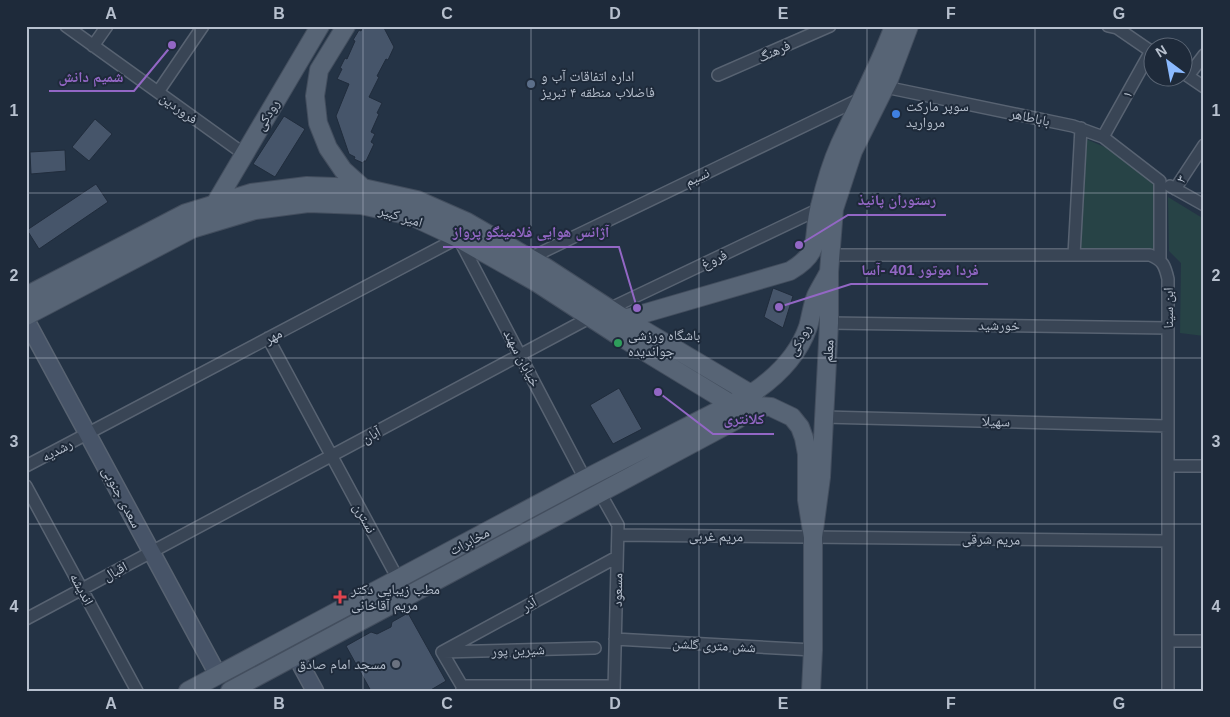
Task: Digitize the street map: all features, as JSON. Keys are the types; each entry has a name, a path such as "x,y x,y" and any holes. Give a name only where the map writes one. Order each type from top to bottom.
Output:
{"main road":[{"path":"346,26 319,70 315,96 318,123 328,148 343,170 363,188"},
{"path":"620,326 790,271 803,263 815,246 819,209 839,146 876,73 894,26"},
{"name":"معلم","path":"811,691 814,537 821,477 829,323 829,263 834,209 852,151 885,87 909,26"},
{"name":"رودکى","path":"215,204 315,28"},
{"name":"امیر کبیر","path":"26,296 186,213 251,193 307,186 363,188 417,200 467,222 530,258 609,309 620,326"},
{"name":"امیر کبیر","path":"26,318 192,230 255,210 308,203 361,205 411,216 458,238 536,282 591,318 620,326 731,404"},
{"name":"رودکی","path":"751,401 780,371 797,349 807,328 829,263"},
{"name":"سعدى جنوبی","path":"26,318 218,675"},
{"path":"620,326 751,401 771,407 792,417 800,428 807,454 807,500 814,537"},
{"name":"مخابرات","path":"188,691 585,479 731,404 751,401"},
{"name":"مخابرات","path":"230,691 738,419 751,401"},
{"path":"447,553 457,570"},
{"path":"296,656 315,691"}],"street":[{"name":"فروردین","path":"66,26 244,154"},
{"path":"94,46 107,26"},
{"path":"158,92 202,26"},
{"name":"فرهنگ","path":"718,75 830,26"},
{"path":"1108,26 1126,30 1142,44"},
{"path":"1192,67 1204,55"},
{"name":"۱","path":"1103,137 1142,69"},
{"path":"1192,79 1204,87"},
{"name":"باباطاهر","path":"885,87 1082,128 1103,137 1160,181 1204,205"},
{"name":"نسیم","path":"530,258 864,97"},
{"path":"1074,255 1082,128"},
{"name":"۳","path":"1175,189 1204,145"},
{"path":"829,263 1074,255 1150,255 1160,259 1160,181"},
{"name":"فروغ","path":"609,309 819,209"},
{"path":"458,238 467,222"},
{"name":"مهر","path":"88,434 458,238"},
{"name":"خیابان سهند","path":"458,238 585,479"},
{"name":"ابن سینا","path":"1160,259 1165,266 1168,279 1168,691"},
{"name":"آبان","path":"152,552 591,318"},
{"name":"خورشید","path":"829,323 1168,328"},
{"name":"نسترن","path":"268,338 398,579"},
{"name":"سهیلا","path":"824,417 1168,426"},
{"name":"رشدیه","path":"26,466 88,434"},
{"path":"1168,466 1204,466"},
{"name":"اندیشه","path":"26,486 137,691"},
{"name":"مسعود","path":"600,493 618,526 614,688"},
{"name":"مریم غربی","path":"618,535 814,537"},
{"name":"مریم شرقی","path":"814,537 1168,541"},
{"name":"اقبال","path":"26,619 152,552"},
{"name":"آذر","path":"442,652 617,557"},
{"name":"شش متری گلشن","path":"615,639 813,650"},
{"path":"1168,641 1204,641"},
{"name":"شیرین پور","path":"442,652 595,648"},
{"path":"442,652 462,688 614,688"}],"green space":[{"path":"1086,139 1107,148 1156,185 1155,248 1151,251 1078,251"},
{"path":"1168,197 1204,219 1204,336 1180,333 1181,263 1169,251"}],"building":[{"path":"363,26 383,26 394,47 377,76 379,77 369,97 382,103 371,132 375,134 371,142 374,144 366,161 363,163 354,159 355,157 349,154 336,116 349,84 337,79 342,69 340,68 345,58 347,59 355,41 353,40"},
{"path":"284,116 305,129 275,177 253,164"},
{"path":"95,119 112,134 89,161 72,147"},
{"path":"65,150 66,171 31,174 30,152"},
{"path":"96,184 108,202 39,249 27,230"},
{"path":"773,288 793,296 783,328 764,317"},
{"path":"619,388 642,429 613,444 590,405"},
{"name":"مسجد امام صادق","path":"408,613 446,681 429,691 371,691 346,646 371,632 377,634 391,627 392,622"}],"place":[{"name":"شمیم دانش","path":"172,45"},
{"name":"اداره اتفاقات آب و فاضلاب منطقه ۴ تبریز","path":"531,84"},
{"name":"سوپر مارکت مروارید","path":"896,114"},
{"name":"رستوران پانیذ","path":"799,245"},
{"name":"فردا موتور 401 -آسا","path":"779,307"},
{"name":"آژانس هوایی فلامینگو پرواز","path":"637,308"},
{"name":"باشگاه ورزشی جواندیده","path":"618,343"},
{"name":"کلانتری","path":"658,392"},
{"name":"مطب زیبایی دکتر مریم آقاخانی","path":"340,597"},
{"name":"مسجد امام صادق","path":"396,664"}]}
